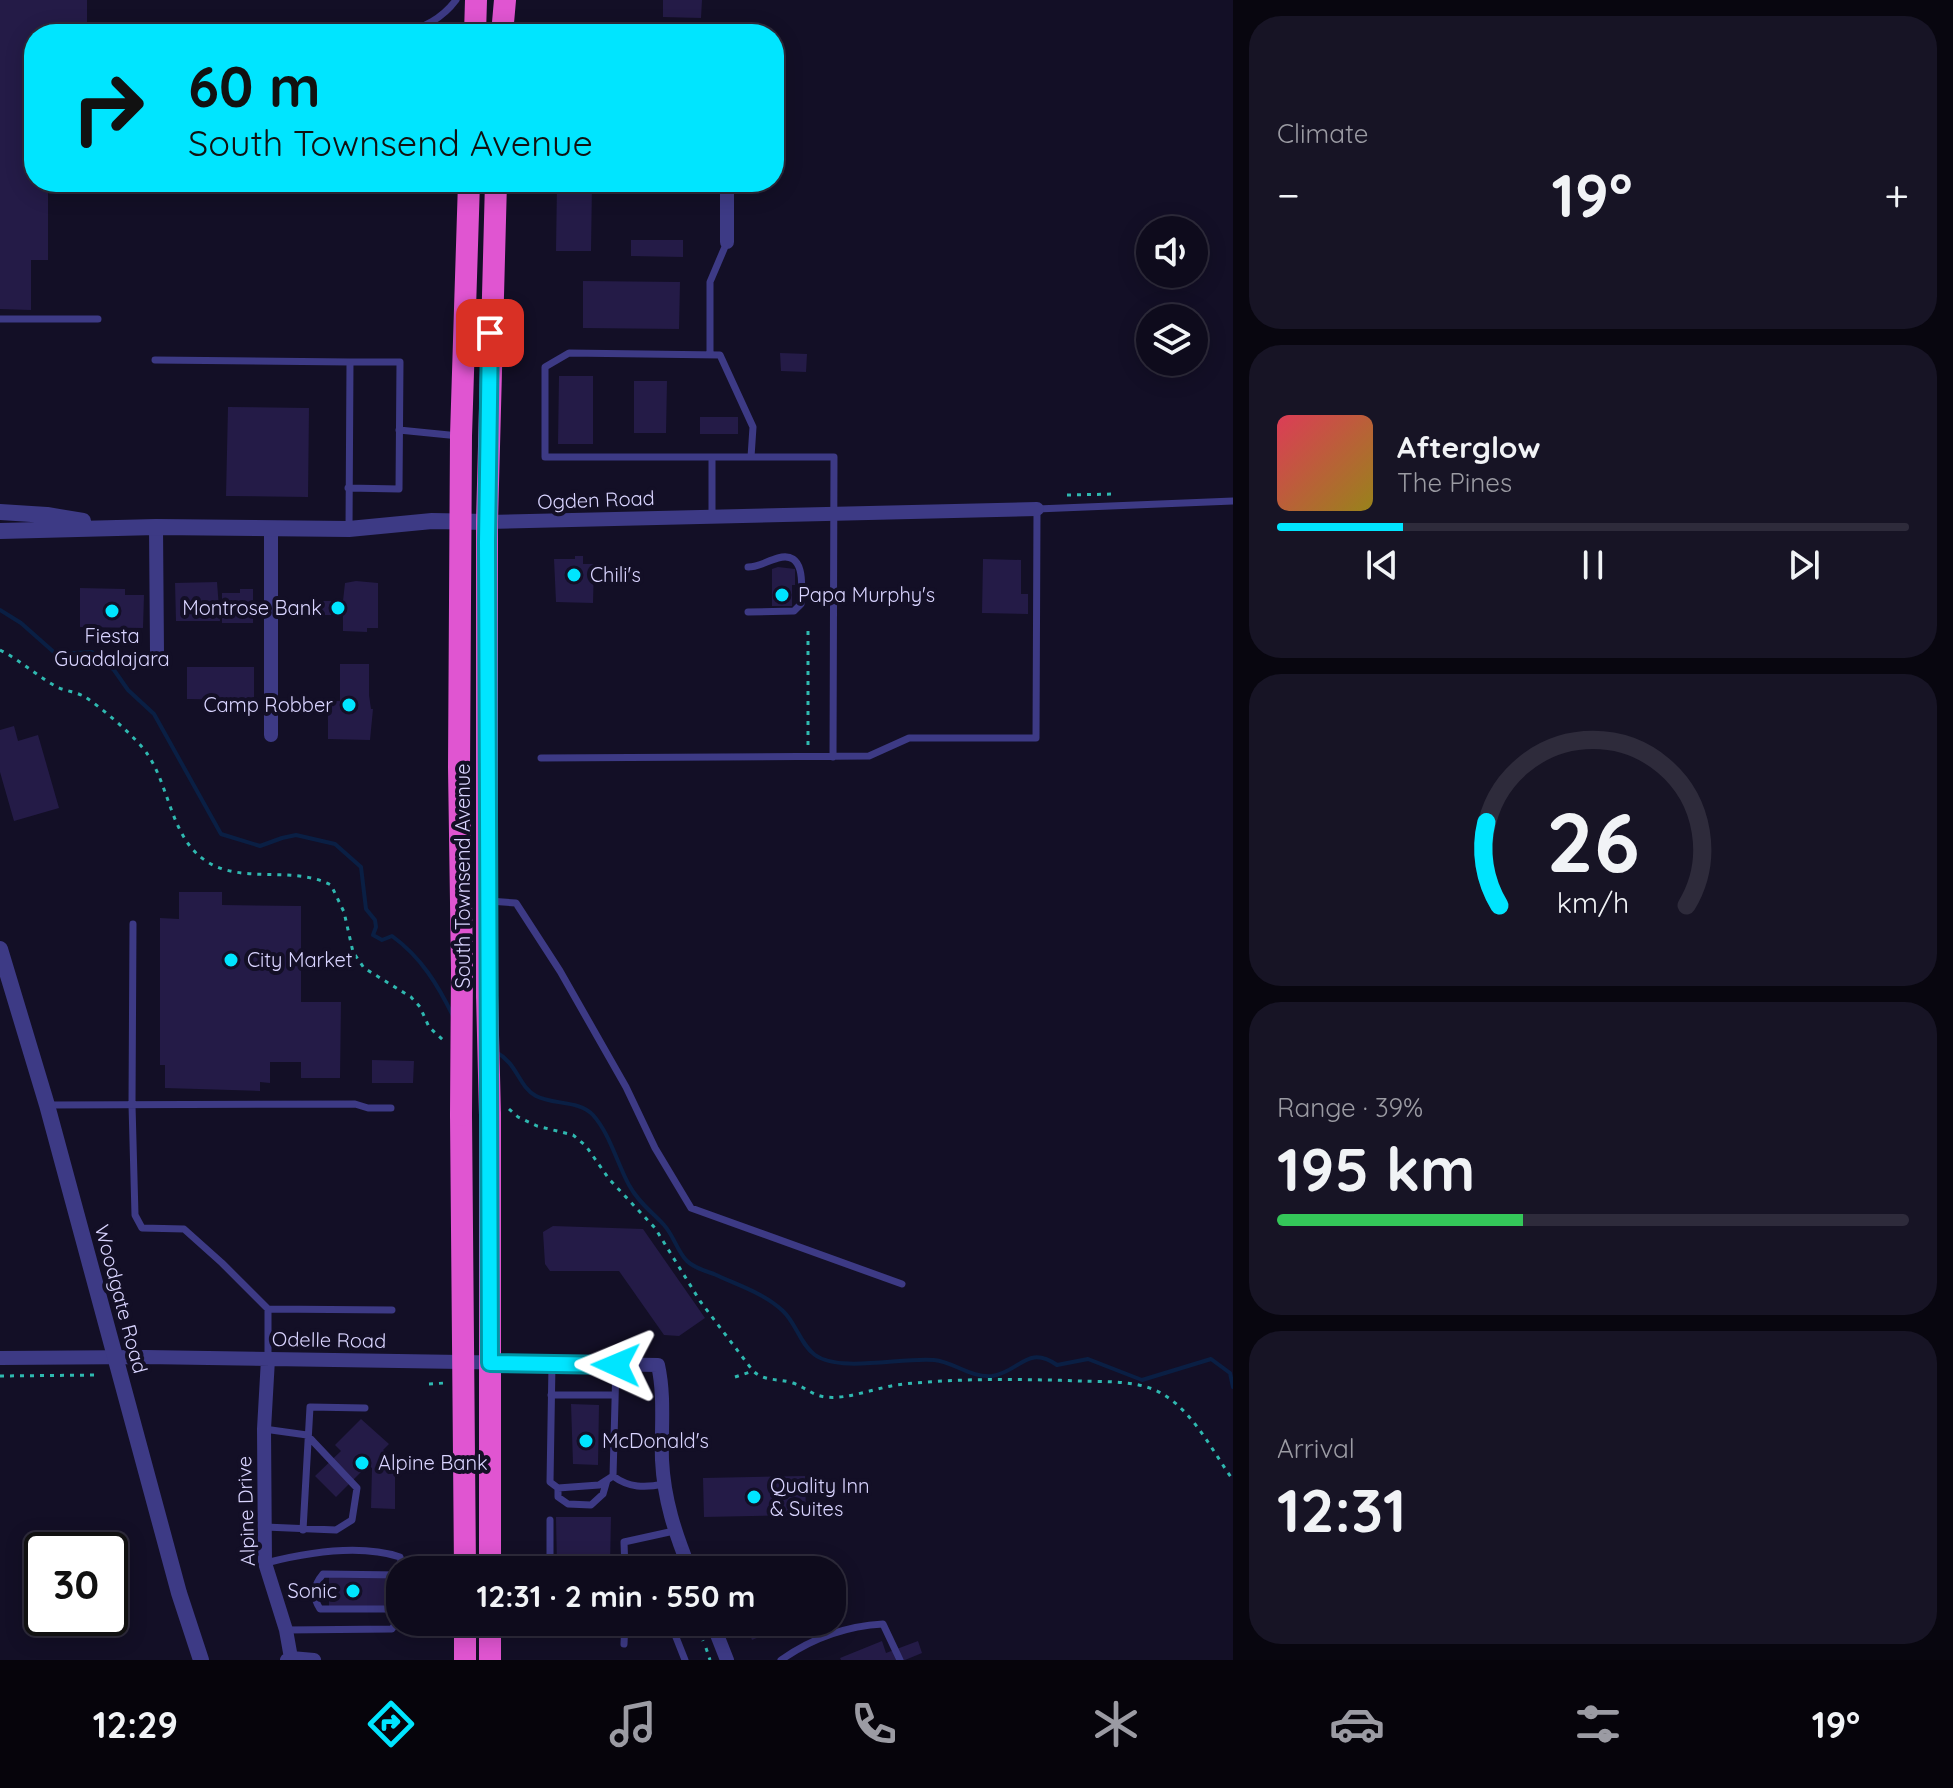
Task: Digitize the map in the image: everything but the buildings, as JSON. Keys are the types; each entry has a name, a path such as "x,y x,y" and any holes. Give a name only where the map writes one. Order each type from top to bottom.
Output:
{"highway":[{"path":"468,24 476,0"},
{"path":"503,24 505,0"},
{"name":"South Townsend Avenue","path":"465,1556 459,767 461,436 469,192"},
{"name":"South Townsend Avenue","path":"490,1556 495,1108 487,995 487,522 496,192"},
{"path":"465,1636 465,1660"},
{"path":"490,1636 490,1660"}],"street":[{"path":"727,192 727,242"},
{"name":"Ogden Road","path":"0,531 156,527 349,529 432,521 1037,509"},
{"name":"Ogden Road","path":"0,512 156,527"},
{"path":"156,527 157,653"},
{"path":"271,528 271,735"},
{"name":"Woodgate Road","path":"0,949 47,1105 179,1593 201,1660"},
{"name":"Odelle Road","path":"0,1358 658,1365 663,1387 664,1484"},
{"name":"Alpine Drive","path":"268,1359 264,1429 265,1563 286,1630 290,1659"},
{"path":"664,1484 668,1513 684,1556"},
{"path":"718,1636 727,1660"},
{"path":"290,1659 314,1660"}],"lane":[{"path":"426,24 440,18 456,0"},
{"path":"710,354 710,282 727,242"},
{"path":"0,319 98,319"},
{"path":"751,457 753,427 720,355 569,353 545,367 545,457 712,457 751,457 834,457 833,757"},
{"path":"155,360 400,362 399,489 348,488"},
{"path":"349,529 350,362"},
{"path":"399,430 461,436"},
{"path":"712,457 712,517"},
{"path":"541,758 869,756 909,738 1036,738 1037,509 1233,501"},
{"path":"748,567 789,557 797,561 801,570 802,591 801,604 794,611 748,612"},
{"path":"487,901 516,903 560,971 626,1087 655,1148 691,1208 902,1284"},
{"path":"133,924 135,1215 142,1228 184,1229 268,1309 392,1310"},
{"path":"47,1105 355,1104 368,1108 391,1108"},
{"path":"268,1309 268,1359"},
{"path":"552,1364 550,1482 558,1488 599,1485 610,1478"},
{"path":"558,1488 558,1497 568,1504 591,1505 603,1494 610,1478 616,1365"},
{"path":"551,1395 615,1395"},
{"path":"303,1530 310,1407 365,1408"},
{"path":"264,1429 307,1435 357,1488 352,1520 336,1530 265,1527"},
{"path":"610,1478 626,1486 664,1484"},
{"path":"550,1520 550,1556"},
{"path":"624,1556 624,1542 674,1531"},
{"path":"265,1563 304,1553 386,1553 396,1556"},
{"path":"386,1575 323,1574 316,1583 314,1594 320,1609 386,1609"},
{"path":"781,1660 799,1647 855,1625 883,1624 900,1660"},
{"path":"286,1630 386,1629"},
{"path":"624,1636 624,1644"},
{"path":"676,1636 685,1660"}],"path":[{"path":"808,627 808,757"},
{"path":"0,650 58,688 84,696 108,714 148,754 179,828 191,848 208,863 242,873 306,876 331,885 344,912 353,952 364,968 411,997 420,1007 429,1027 452,1049"},
{"path":"495,1108 537,1126 573,1135 586,1146 609,1179 655,1228 700,1301 753,1371 763,1379 797,1384 812,1394 829,1398 899,1384 933,1381 1016,1379 1105,1382 1144,1387 1164,1394 1185,1412 1233,1480"},
{"path":"735,1377 753,1371"},
{"path":"0,1376 100,1375"},
{"path":"429,1384 445,1383"},
{"path":"701,1636 710,1660"}],"waterway":[{"path":"0,610 21,623 56,654 92,652 114,670 128,690 154,714 221,834 260,846 296,835 335,844 361,867 366,909 375,920 373,935 382,940 392,936 412,953 435,983 453,1016"},
{"path":"496,1052 536,1096 581,1107 593,1115 633,1191 667,1229 687,1261 776,1305 815,1355 826,1360 855,1364 934,1360 984,1376 1002,1374 1031,1358 1047,1359 1057,1365 1088,1359 1142,1380 1211,1359 1230,1373 1233,1387"}],"place":[{"name":"Chili's","path":"574,575"},
{"name":"Papa Murphy's","path":"782,595"},
{"name":"Montrose Bank","path":"338,608"},
{"name":"Fiesta Guadalajara","path":"112,611"},
{"name":"Camp Robber","path":"349,705"},
{"name":"City Market","path":"231,960"},
{"name":"McDonald's","path":"586,1441"},
{"name":"Alpine Bank","path":"362,1463"},
{"name":"Quality Inn & Suites","path":"754,1497"},
{"name":"Sonic","path":"353,1591"}],"route":[{"path":"490,333 487,968 490,1363 616,1365"}]}
